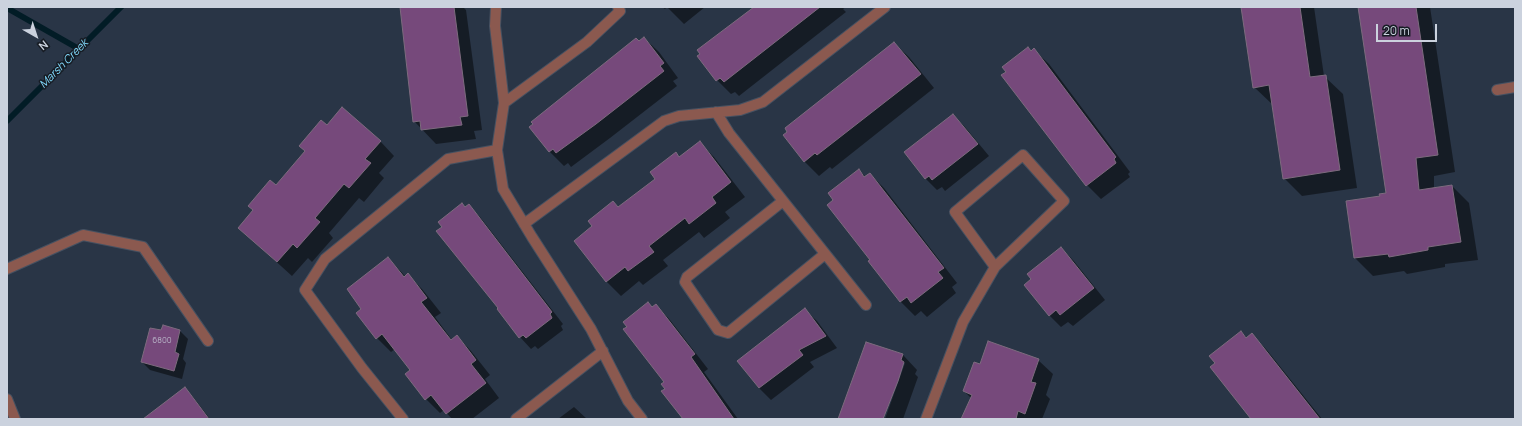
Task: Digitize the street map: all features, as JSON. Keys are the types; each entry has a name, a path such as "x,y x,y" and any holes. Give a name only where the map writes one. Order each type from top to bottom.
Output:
{"street":[{"path":"496,7 495,26 504,103 497,150 503,189 591,329 628,401 642,419"},
{"path":"504,103 587,42 620,11 618,7"},
{"path":"524,224 664,121 679,116 740,110 763,102 885,7"},
{"path":"1497,90 1515,87"},
{"path":"716,112 729,133 866,305"},
{"path":"403,419 362,368 305,290 325,260 448,159 497,150"},
{"path":"926,419 963,322 995,267 1064,201 1023,155 955,212 995,267"},
{"path":"783,201 687,277 685,282 718,330 728,333 825,254"},
{"path":"7,269 83,235 143,247 208,341"},
{"path":"516,419 603,352"},
{"path":"7,399 15,419"}],"building":[{"path":"400,7 454,7 468,116 460,117 462,125 421,130 420,121 413,122"},
{"path":"754,7 820,7 724,82 720,78 716,81 697,56 700,54 697,50"},
{"path":"1241,7 1300,7 1310,77 1326,75 1340,170 1283,179 1269,85 1253,88"},
{"path":"1358,7 1416,7 1438,155 1416,158 1419,190 1452,185 1461,242 1428,247 1428,250 1389,257 1388,254 1354,258 1346,201 1380,196 1379,194 1386,193"},
{"path":"644,37 664,63 660,66 664,71 556,153 553,149 549,152 529,127 533,124 531,122 636,38 639,41"},
{"path":"894,42 921,74 817,155 815,153 804,162 783,135 787,132 785,128"},
{"path":"1028,47 1031,51 1034,48 1116,157 1114,159 1116,163 1086,186 1001,75 1006,72 1002,67"},
{"path":"342,107 381,141 365,159 371,163 349,188 344,184 315,218 320,222 297,248 293,244 277,262 238,228 253,210 248,206 270,180 276,185 305,151 299,146 321,120 327,125"},
{"path":"953,114 978,144 932,180 929,176 925,179 904,152"},
{"path":"700,141 731,182 712,197 716,203 689,224 685,218 649,246 654,252 628,271 625,267 606,282 574,241 592,226 588,221 613,201 618,207 655,179 650,172 676,152 679,157"},
{"path":"859,169 864,177 870,173 944,268 938,272 943,278 911,303 907,297 900,302 868,261 870,260 827,205 833,200 828,193"},
{"path":"462,203 465,207 469,204 552,312 550,314 552,318 526,338 523,335 519,338 497,309 498,308 436,231 442,227 438,222"},
{"path":"1061,247 1094,288 1060,315 1056,310 1049,316 1024,285 1031,279 1027,274"},
{"path":"388,257 404,277 408,273 427,298 421,302 451,340 457,335 476,360 471,364 486,383 446,414 431,395 425,400 405,374 410,370 382,334 376,339 356,313 361,309 347,289"},
{"path":"648,302 652,307 656,304 695,354 691,357 734,419 683,419 661,391 665,389 661,384 664,382 623,329 627,327 623,322"},
{"path":"805,308 826,336 799,350 803,355 759,388 737,361"},
{"path":"163,325 180,330 175,352 179,354 174,371 141,362 150,328 161,330"},
{"path":"1241,331 1246,338 1252,333 1320,419 1251,419 1210,367 1215,363 1209,356"},
{"path":"988,341 1039,359 1031,382 1036,383 1025,414 1018,411 1016,419 961,419 972,395 963,391 974,362 980,364"},
{"path":"866,342 903,354 901,360 904,362 898,381 883,419 838,419"},
{"path":"185,387 209,419 143,419"}],"waterway":[{"name":"Marsh Creek","path":"7,121 121,7"},
{"path":"7,8 79,49"}]}
